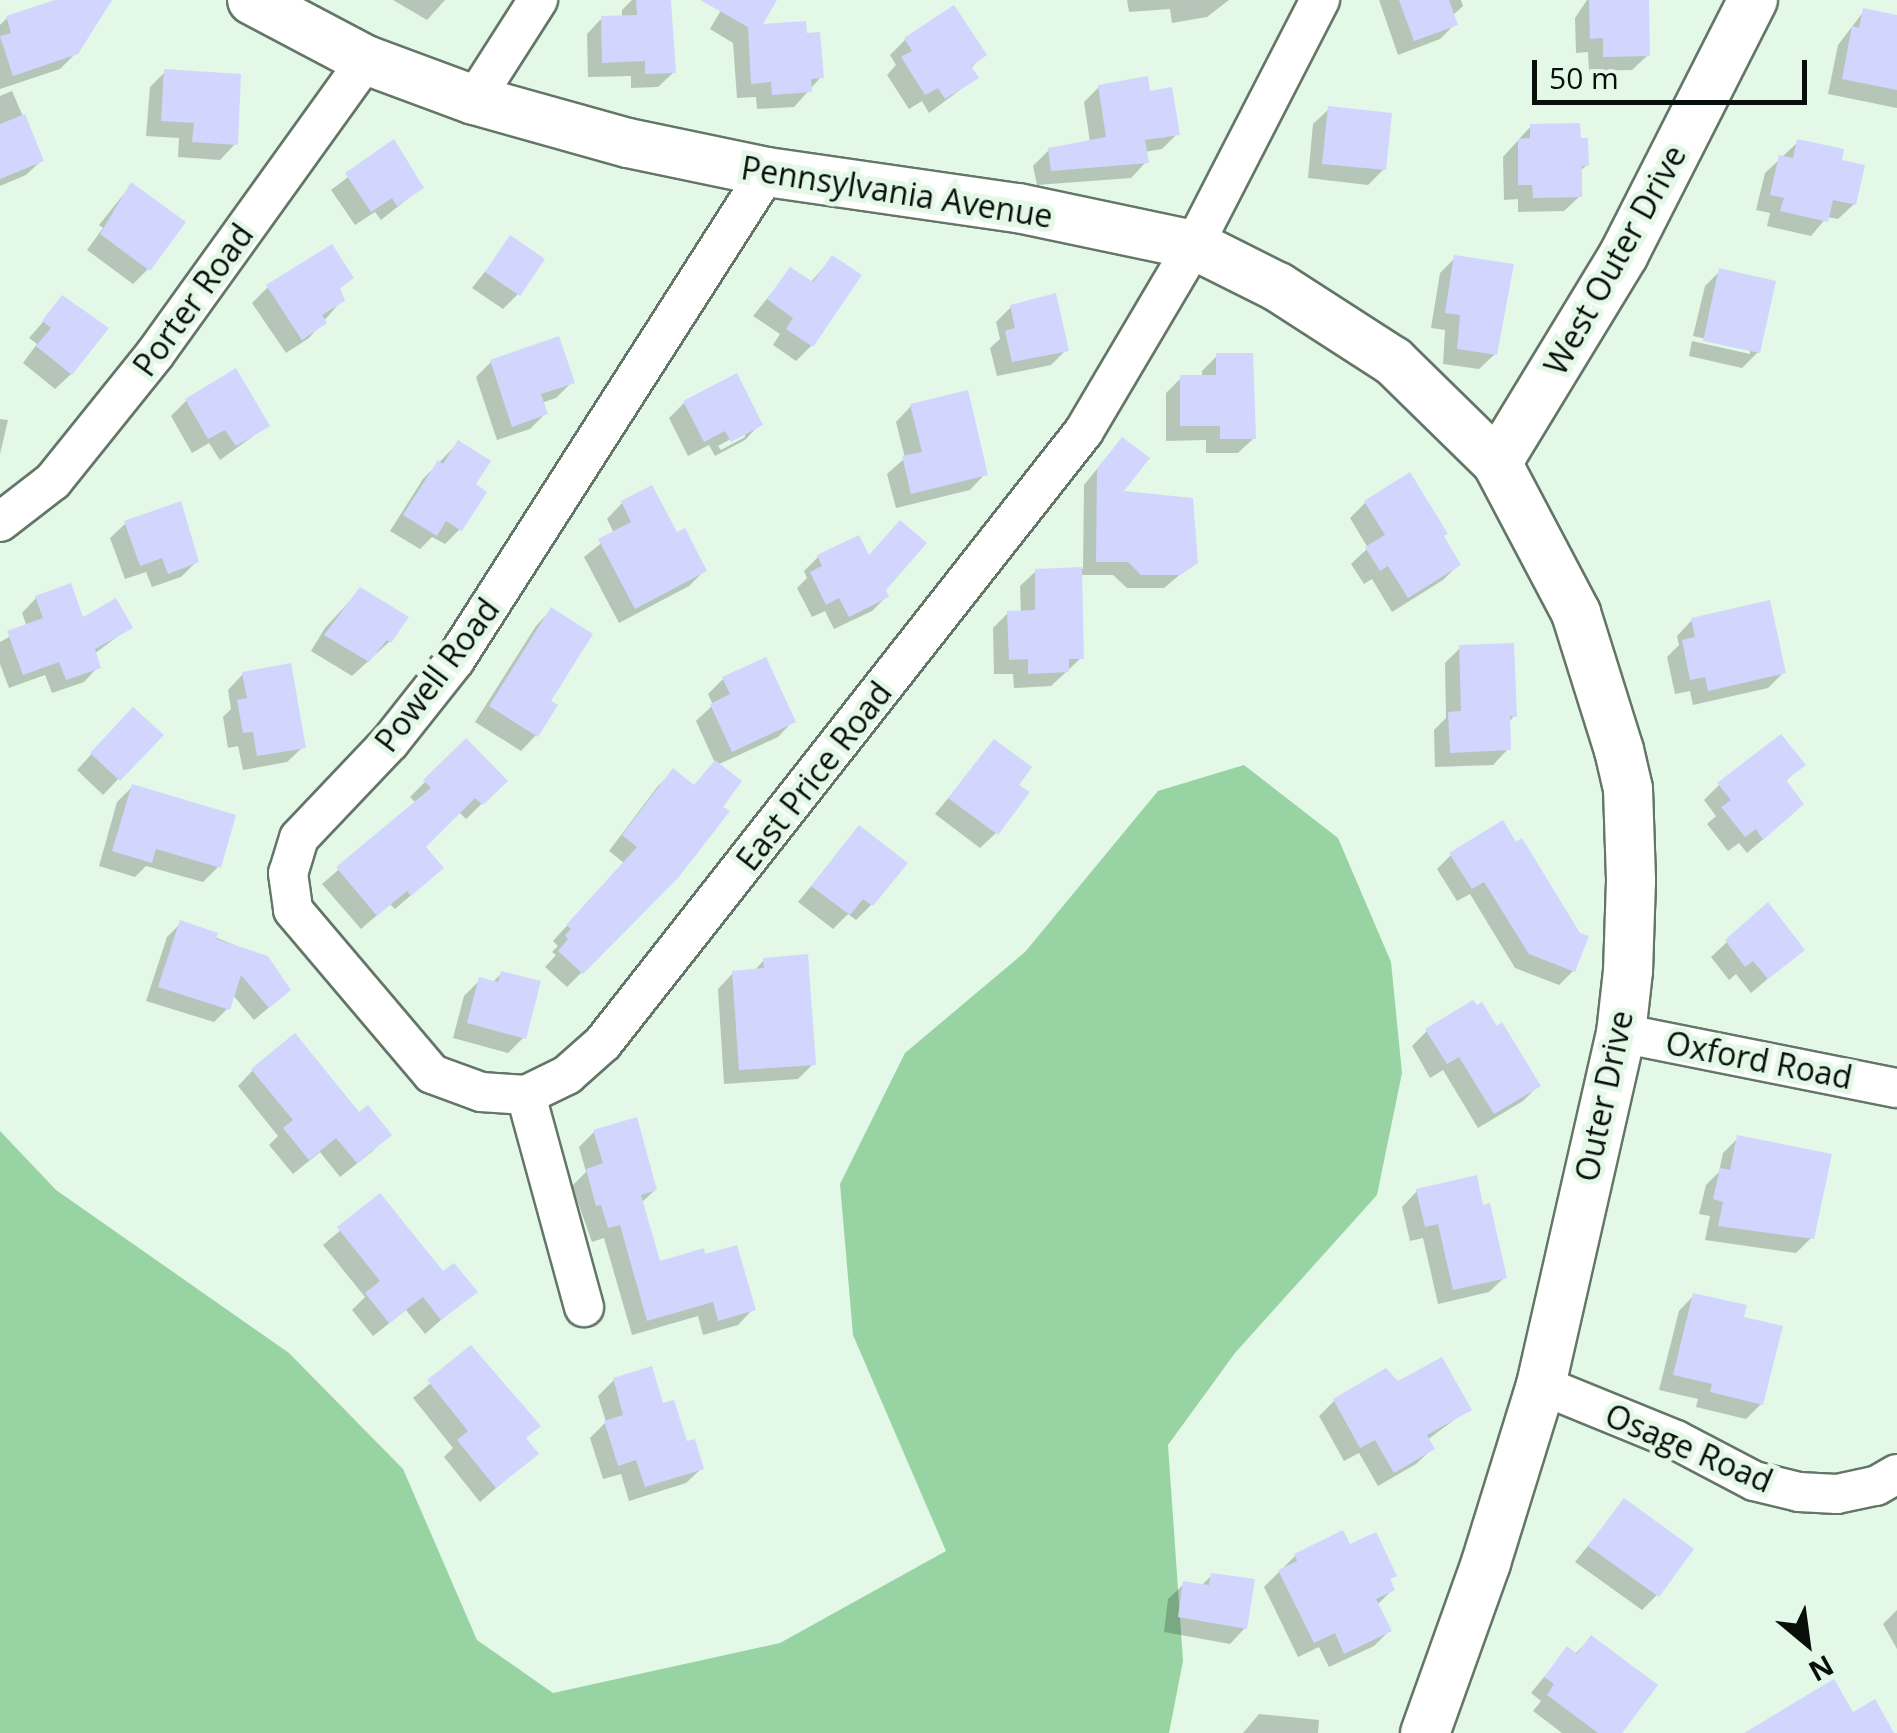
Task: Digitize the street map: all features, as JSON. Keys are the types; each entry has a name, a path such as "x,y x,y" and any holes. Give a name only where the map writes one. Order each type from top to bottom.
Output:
{"street":[{"name":"Pennsylvania Avenue","path":"252,0 366,60 474,100 628,143 767,172 1018,208 1194,245 1278,287 1393,361 1497,463"},
{"path":"474,100 538,0"},
{"name":"East Price Road","path":"526,1094 567,1075 603,1043 1084,430 1194,245 1320,0"},
{"name":"West Outer Drive","path":"1497,463 1624,254 1753,0"},
{"name":"Porter Road","path":"0,522 53,481 156,354 366,60"},
{"name":"Powell Road","path":"526,1094 481,1092 432,1074 293,910 288,873 299,838 390,742 456,660 767,172"},
{"name":"Outer Drive","path":"1425,1733 1486,1563 1541,1386 1621,1032 1632,881 1628,789 1576,613 1497,463"},
{"name":"Oxford Road","path":"1621,1032 1897,1088"},
{"path":"526,1094 584,1307"},
{"name":"Osage Road","path":"1541,1386 1676,1440 1754,1482 1799,1492 1838,1494 1876,1486 1897,1474"}],"green space":[{"path":"1244,765 1338,838 1391,962 1402,1073 1377,1195 1235,1353 1168,1445 1183,1661 1169,1733 0,1733 0,1131 56,1190 289,1353 403,1469 477,1640 553,1693 780,1643 946,1551 853,1335 840,1184 905,1053 1025,952 1158,791"}],"building":[{"path":"55,0 112,0 78,54 13,76 0,36 11,33 6,16"},
{"path":"636,0 671,0 676,73 645,74 645,61 602,63 601,16 637,15"},
{"path":"700,0 777,0 763,24 806,21 807,33 820,32 824,78 811,79 812,92 772,95 771,82 751,84 748,27"},
{"path":"1399,0 1449,0 1458,25 1414,41"},
{"path":"1589,0 1649,0 1650,56 1603,57 1603,38 1590,39"},
{"path":"954,5 987,55 971,66 979,78 945,99 938,88 925,95 901,57 912,51 904,38"},
{"path":"1863,8 1897,15 1897,90 1842,79 1852,26 1859,28"},
{"path":"164,69 241,74 238,145 192,142 194,123 161,121"},
{"path":"1148,76 1150,91 1172,87 1180,135 1145,140 1149,163 1051,171 1048,148 1106,137 1098,85"},
{"path":"1328,106 1392,113 1386,170 1322,164"},
{"path":"25,114 44,161 0,179 0,124"},
{"path":"1580,123 1581,138 1588,138 1589,166 1582,166 1582,197 1533,198 1532,185 1518,185 1518,139 1530,138 1530,124"},
{"path":"394,139 424,188 397,206 392,198 371,212 345,173"},
{"path":"1797,139 1844,149 1842,160 1865,165 1856,205 1833,200 1828,222 1780,211 1784,198 1770,195 1779,155 1793,158"},
{"path":"131,182 186,222 150,271 100,234"},
{"path":"510,235 545,259 520,296 485,272"},
{"path":"332,244 354,278 340,288 345,301 322,315 327,323 302,340 266,285"},
{"path":"832,255 862,275 813,347 786,329 793,318 767,299 790,267 813,282"},
{"path":"1454,255 1514,264 1497,355 1457,349 1460,315 1445,313"},
{"path":"1719,268 1776,281 1760,353 1703,341"},
{"path":"1056,293 1069,351 1012,362 1005,331 1015,328 1010,305"},
{"path":"62,295 109,328 72,375 36,346 51,328 42,321"},
{"path":"559,336 575,383 541,394 548,414 512,427 490,360"},
{"path":"1216,353 1253,353 1256,439 1220,439 1220,426 1180,426 1180,375 1216,375"},
{"path":"236,368 270,426 236,446 225,430 208,439 185,399"},
{"path":"737,373 763,425 731,442 725,431 704,442 683,401"},
{"path":"968,390 988,475 911,494 902,456 922,452 910,404"},
{"path":"1122,437 1150,458 1124,491 1193,498 1198,563 1180,575 1141,575 1128,562 1096,562 1097,469"},
{"path":"458,440 491,461 476,484 487,492 462,531 446,521 437,536 403,515 438,460 443,464"},
{"path":"1410,472 1448,534 1444,536 1461,565 1408,598 1388,566 1380,571 1365,547 1385,535 1364,501"},
{"path":"652,485 677,532 685,528 707,571 635,609 598,539 631,522 621,501"},
{"path":"181,501 199,562 168,574 162,558 140,566 124,521"},
{"path":"900,520 927,543 886,590 889,597 849,617 839,598 826,605 810,572 822,566 817,555 859,535 869,555"},
{"path":"1082,567 1084,659 1069,659 1069,672 1028,674 1028,659 1009,660 1007,611 1035,610 1035,569"},
{"path":"71,583 83,617 116,598 133,628 95,649 101,668 66,680 59,662 23,675 7,631 43,618 35,596"},
{"path":"360,587 409,617 391,643 387,640 369,662 324,635"},
{"path":"1770,600 1786,673 1708,691 1705,677 1690,680 1682,640 1695,637 1691,618"},
{"path":"551,607 593,634 551,701 558,705 538,737 489,706"},
{"path":"1514,643 1517,717 1510,716 1511,750 1450,753 1448,712 1461,711 1459,645"},
{"path":"766,657 796,722 732,752 710,704 730,694 722,677"},
{"path":"291,663 306,748 257,756 253,732 243,733 237,700 247,698 242,672"},
{"path":"133,707 164,735 120,781 90,753"},
{"path":"1781,734 1806,765 1786,780 1804,804 1763,840 1756,829 1745,837 1721,807 1731,800 1717,783"},
{"path":"466,738 508,781 483,805 475,798 426,847 444,868 411,896 407,891 377,916 336,867 431,788 423,780"},
{"path":"994,739 1032,767 1019,785 1030,792 998,835 948,798"},
{"path":"715,760 742,781 723,807 730,811 678,878 583,974 558,951 568,939 565,935 571,929 566,925 637,847 622,835 673,768 694,785"},
{"path":"132,784 236,815 221,868 156,849 152,863 112,851"},
{"path":"1503,820 1516,842 1522,838 1580,933 1589,936 1575,972 1529,954 1484,882 1472,889 1449,853"},
{"path":"859,825 908,863 873,906 863,899 850,915 811,886"},
{"path":"1768,902 1805,950 1768,979 1753,961 1745,967 1725,940"},
{"path":"180,920 218,933 216,939 268,956 291,990 269,1008 241,975 230,1010 158,987"},
{"path":"808,954 816,1065 739,1070 732,971 764,968 763,958"},
{"path":"501,971 541,981 526,1039 467,1023 479,977 498,982"},
{"path":"1473,1000 1477,1005 1482,1002 1497,1026 1502,1022 1541,1086 1494,1114 1459,1057 1447,1064 1425,1029"},
{"path":"295,1033 359,1112 368,1105 392,1135 357,1163 336,1138 309,1160 283,1128 293,1120 251,1069"},
{"path":"637,1117 657,1190 641,1195 660,1261 704,1248 705,1254 737,1245 756,1310 718,1321 713,1302 647,1321 620,1225 608,1228 601,1205 596,1206 586,1169 603,1163 593,1130"},
{"path":"1737,1135 1832,1154 1814,1239 1718,1226 1723,1202 1713,1199 1720,1168 1730,1170"},
{"path":"1477,1175 1483,1205 1490,1203 1507,1278 1453,1290 1438,1224 1425,1227 1416,1189"},
{"path":"380,1193 443,1271 454,1263 478,1292 441,1320 423,1297 389,1323 365,1293 380,1281 337,1227"},
{"path":"1693,1293 1747,1305 1744,1317 1783,1326 1763,1405 1710,1392 1712,1384 1673,1375"},
{"path":"471,1345 541,1426 526,1438 539,1454 496,1488 457,1440 468,1431 427,1380"},
{"path":"1442,1357 1472,1410 1427,1435 1435,1449 1394,1473 1375,1440 1360,1448 1333,1399 1386,1368 1398,1381"},
{"path":"652,1366 663,1403 674,1400 687,1441 695,1439 704,1469 645,1487 636,1460 618,1466 604,1421 623,1415 613,1378"},
{"path":"1624,1498 1694,1549 1659,1597 1588,1546"},
{"path":"1343,1530 1350,1544 1376,1532 1397,1576 1390,1579 1395,1590 1376,1599 1392,1631 1344,1654 1335,1633 1314,1643 1278,1570 1297,1561 1294,1554"},
{"path":"1211,1573 1255,1579 1247,1629 1178,1617 1183,1581 1209,1585"},
{"path":"1591,1635 1658,1685 1622,1733 1598,1733 1547,1695 1554,1684 1544,1677 1567,1646 1577,1654"},
{"path":"1834,1679 1853,1712 1875,1699 1894,1733 1744,1733"}]}
